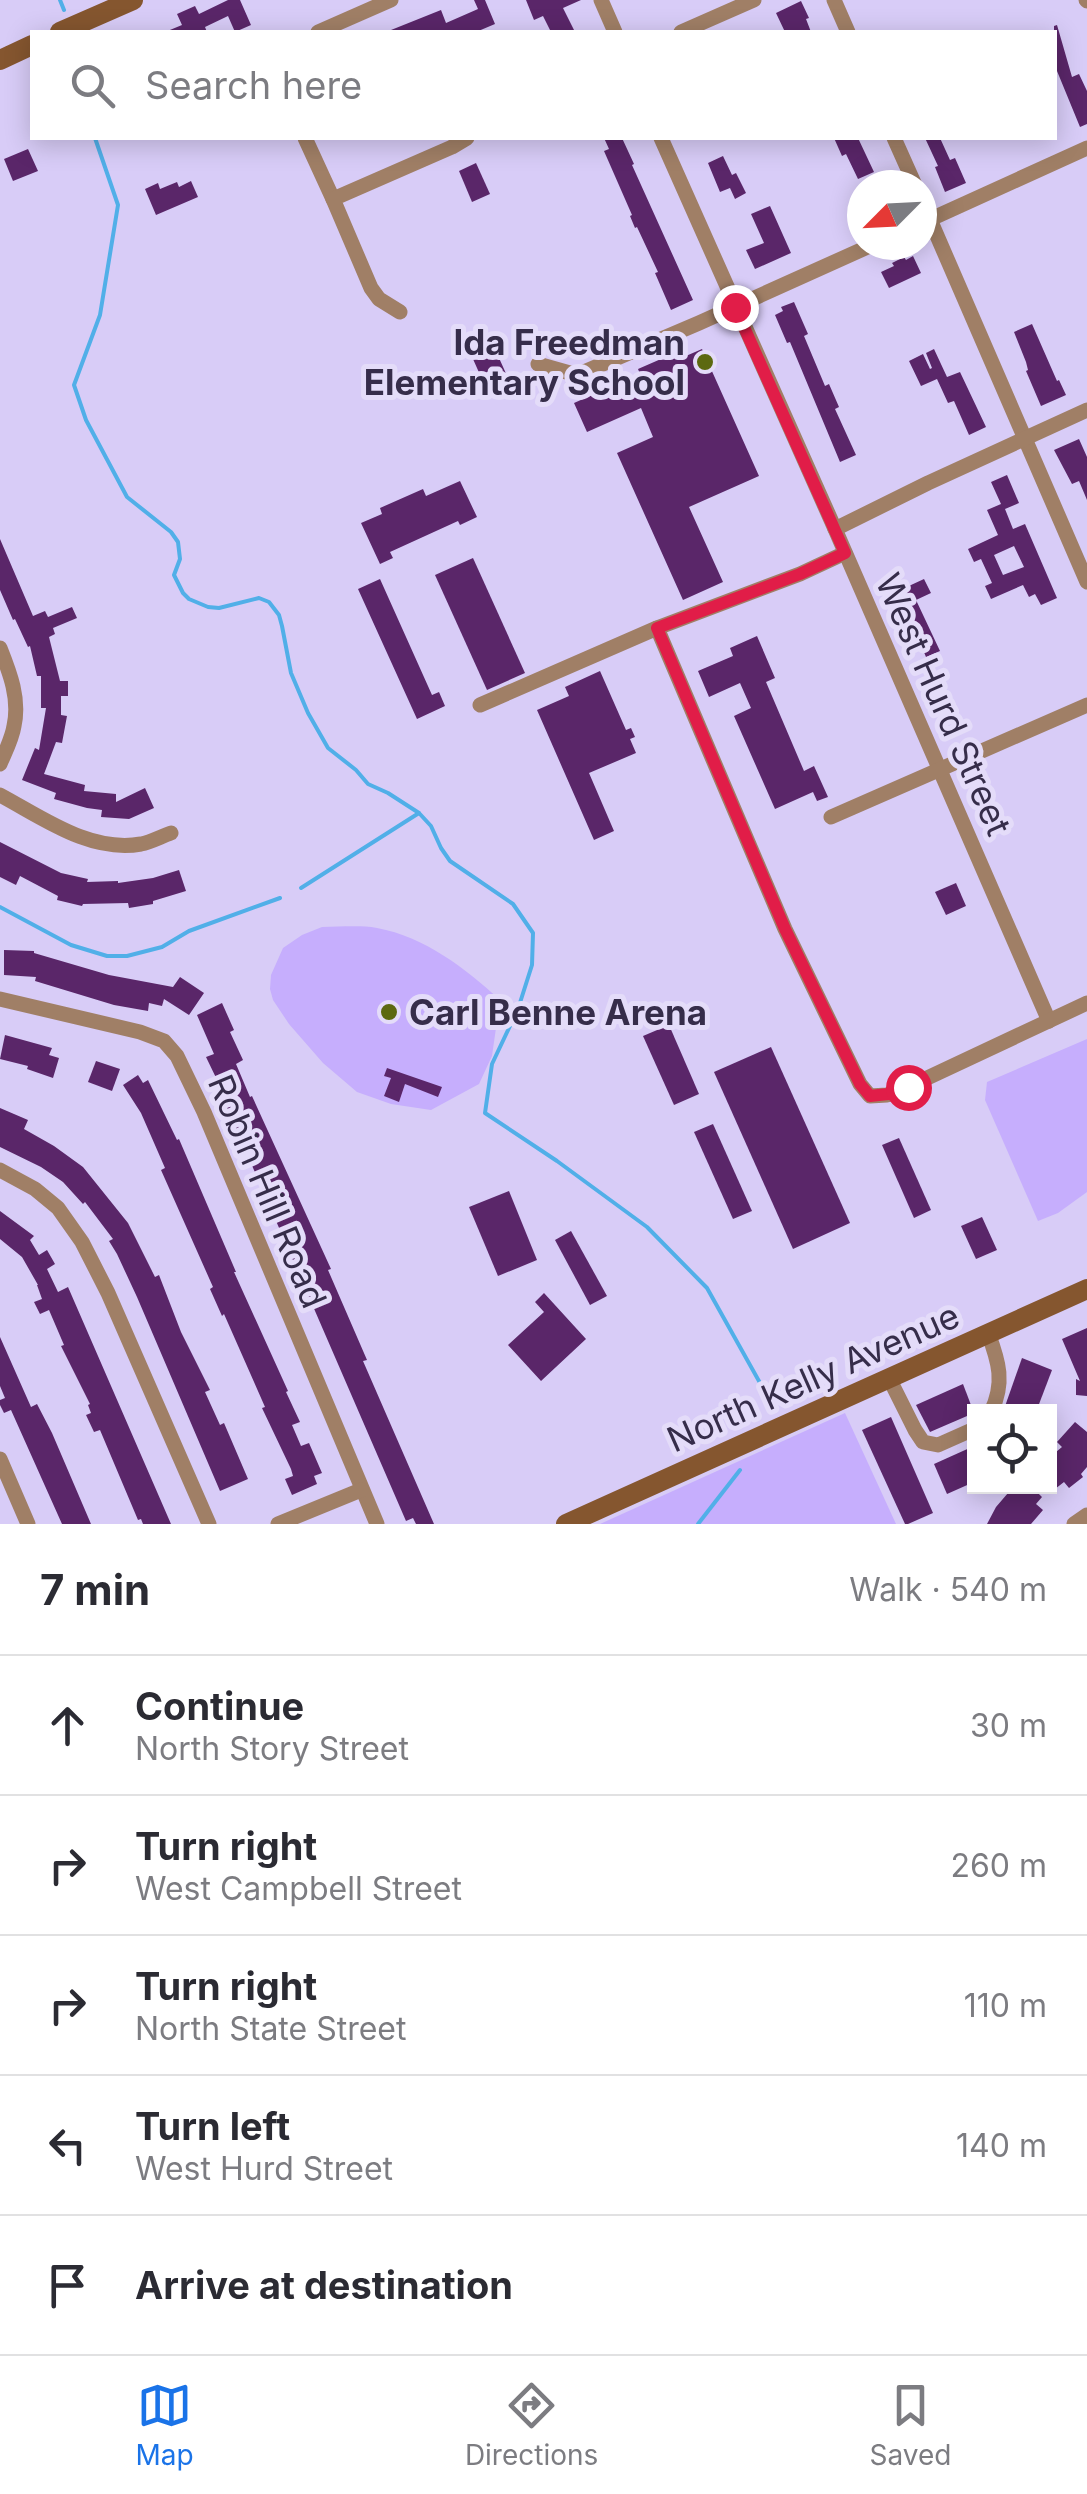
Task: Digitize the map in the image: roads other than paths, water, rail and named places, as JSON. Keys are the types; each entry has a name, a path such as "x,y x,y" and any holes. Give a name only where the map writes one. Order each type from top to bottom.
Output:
{"main road":[{"path":"65,30 134,0"},
{"path":"0,60 30,46"},
{"name":"North Kelly Avenue","path":"566,1524 1087,1289"}],"street":[{"path":"322,30 390,0"},
{"path":"601,0 614,30"},
{"path":"686,30 754,0"},
{"path":"834,0 847,30"},
{"path":"306,140 371,288 379,299 400,312"},
{"path":"333,199 464,140"},
{"name":"West Hurd Street","path":"662,140 1049,1021"},
{"path":"895,140 908,170"},
{"path":"937,216 1087,148"},
{"path":"937,245 1087,582"},
{"path":"538,364 577,374 847,256"},
{"path":"836,530 1087,410"},
{"path":"480,705 657,628 845,553"},
{"path":"657,628 785,929 860,1084 870,1096 908,1087 1087,1003"},
{"path":"0,648 16,696 14,726 0,764"},
{"path":"831,817 1087,705"},
{"path":"0,795 86,840 111,845 142,844 171,833"},
{"name":"Robin Hill Road","path":"0,998 140,1032 164,1041 178,1056 376,1524"},
{"path":"0,1170 35,1189 58,1208 82,1242 209,1524"},
{"path":"988,1334 999,1360 995,1404"},
{"path":"889,1378 923,1442 938,1446 967,1432"},
{"path":"0,1459 28,1524"},
{"path":"278,1524 361,1490"},
{"path":"1074,1524 1087,1515"}],"waterway":[{"path":"60,0 64,10"},
{"path":"96,140 118,205 100,315 74,385 86,420 127,497 178,542 180,559 174,575 189,599 219,608 259,598 269,602 279,615 291,673 328,748 368,784 419,813 431,826 450,861 513,904 533,933 532,965 518,1009 492,1064 485,1113 647,1227 707,1288 764,1390"},
{"path":"301,888 419,813"},
{"path":"0,907 71,945 107,956 127,956 162,947 189,931 280,898"},
{"path":"698,1524 740,1470"}],"place":[{"name":"Ida Freedman Elementary School","path":"705,362"},
{"name":"Carl Benne Arena","path":"389,1012"}]}
